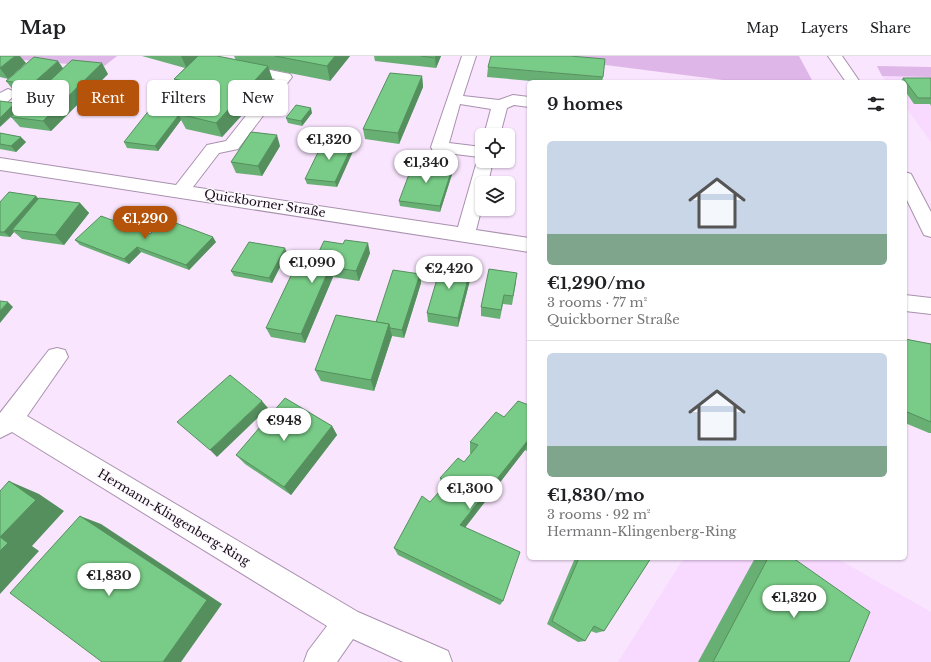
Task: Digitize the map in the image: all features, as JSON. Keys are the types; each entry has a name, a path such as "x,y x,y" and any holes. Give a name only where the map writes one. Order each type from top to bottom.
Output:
{"street":[{"path":"469,56 439,147 475,151"},
{"path":"835,56 852,80"},
{"path":"180,191 213,149 232,145 285,77 223,64"},
{"path":"454,99 500,105 513,100 527,102"},
{"path":"494,128 500,105"},
{"name":"Quickborner Straße","path":"0,164 466,234 527,245"},
{"path":"466,234 483,168"},
{"path":"907,182 931,230"},
{"path":"907,303 931,306"},
{"path":"6,423 57,357"},
{"name":"Hermann-Klingenberg-Ring","path":"6,423 348,622 437,662"},
{"path":"319,662 348,622"}],"shaded area":[{"path":"0,56 117,56 103,67 0,58"},
{"path":"535,56 799,56 812,80 723,80"},
{"path":"877,66 931,67 931,77 882,76"},
{"path":"882,76 931,77 931,142 907,109 907,80 885,80"},
{"path":"683,560 840,560 931,612 931,662 618,662"}],"building":[{"path":"0,56 15,56 0,68"},
{"path":"198,56 217,56 268,66 255,80 228,80 228,110 216,123 187,116 220,116 220,80 174,79"},
{"path":"275,56 335,56 327,66"},
{"path":"421,56 436,56 435,58"},
{"path":"491,56 570,56 605,59 603,77 488,67"},
{"path":"34,57 58,61 37,80 6,81"},
{"path":"72,60 102,63 85,80 77,80 77,88 69,95 69,80 51,80"},
{"path":"390,73 422,76 398,133 363,129"},
{"path":"903,78 931,78 931,98 918,98 907,83 907,80"},
{"path":"0,101 12,103 12,106 0,118"},
{"path":"296,105 311,108 301,121 286,118"},
{"path":"147,113 147,116 178,116 155,146 124,142"},
{"path":"12,116 48,116 43,121 11,117"},
{"path":"251,132 277,135 258,166 231,162"},
{"path":"0,133 21,137 11,146 0,144"},
{"path":"324,140 353,144 335,182 305,179"},
{"path":"414,161 453,166 440,206 399,201"},
{"path":"9,192 36,196 4,232 0,232 0,202"},
{"path":"39,198 80,203 55,235 12,230"},
{"path":"101,216 150,234 165,219 213,237 186,265 137,247 124,259 75,240"},
{"path":"345,240 368,243 356,271 330,267 301,334 266,328 298,261 313,264 324,241 343,244"},
{"path":"249,242 285,248 269,278 231,271"},
{"path":"442,262 471,267 458,318 427,313"},
{"path":"489,269 517,273 513,296 504,295 501,310 481,307"},
{"path":"393,270 420,274 402,330 390,328 389,324 376,322"},
{"path":"0,301 8,302 0,311"},
{"path":"336,315 389,324 371,380 315,370"},
{"path":"907,339 931,344 931,422 907,412"},
{"path":"230,375 262,401 210,450 177,422"},
{"path":"285,398 332,426 284,487 236,455"},
{"path":"518,401 527,404 527,441 460,525 520,552 503,601 394,548 422,496 430,502 448,482 440,478 458,458 464,462 478,445 470,442 496,412 504,417"},
{"path":"9,481 36,500 0,537 0,491"},
{"path":"80,516 207,600 163,662 102,662 10,593"},
{"path":"0,537 8,543 0,551"},
{"path":"578,560 650,560 604,631 594,626 585,641 552,621"},
{"path":"767,560 796,560 870,612 849,662 713,662"}]}
